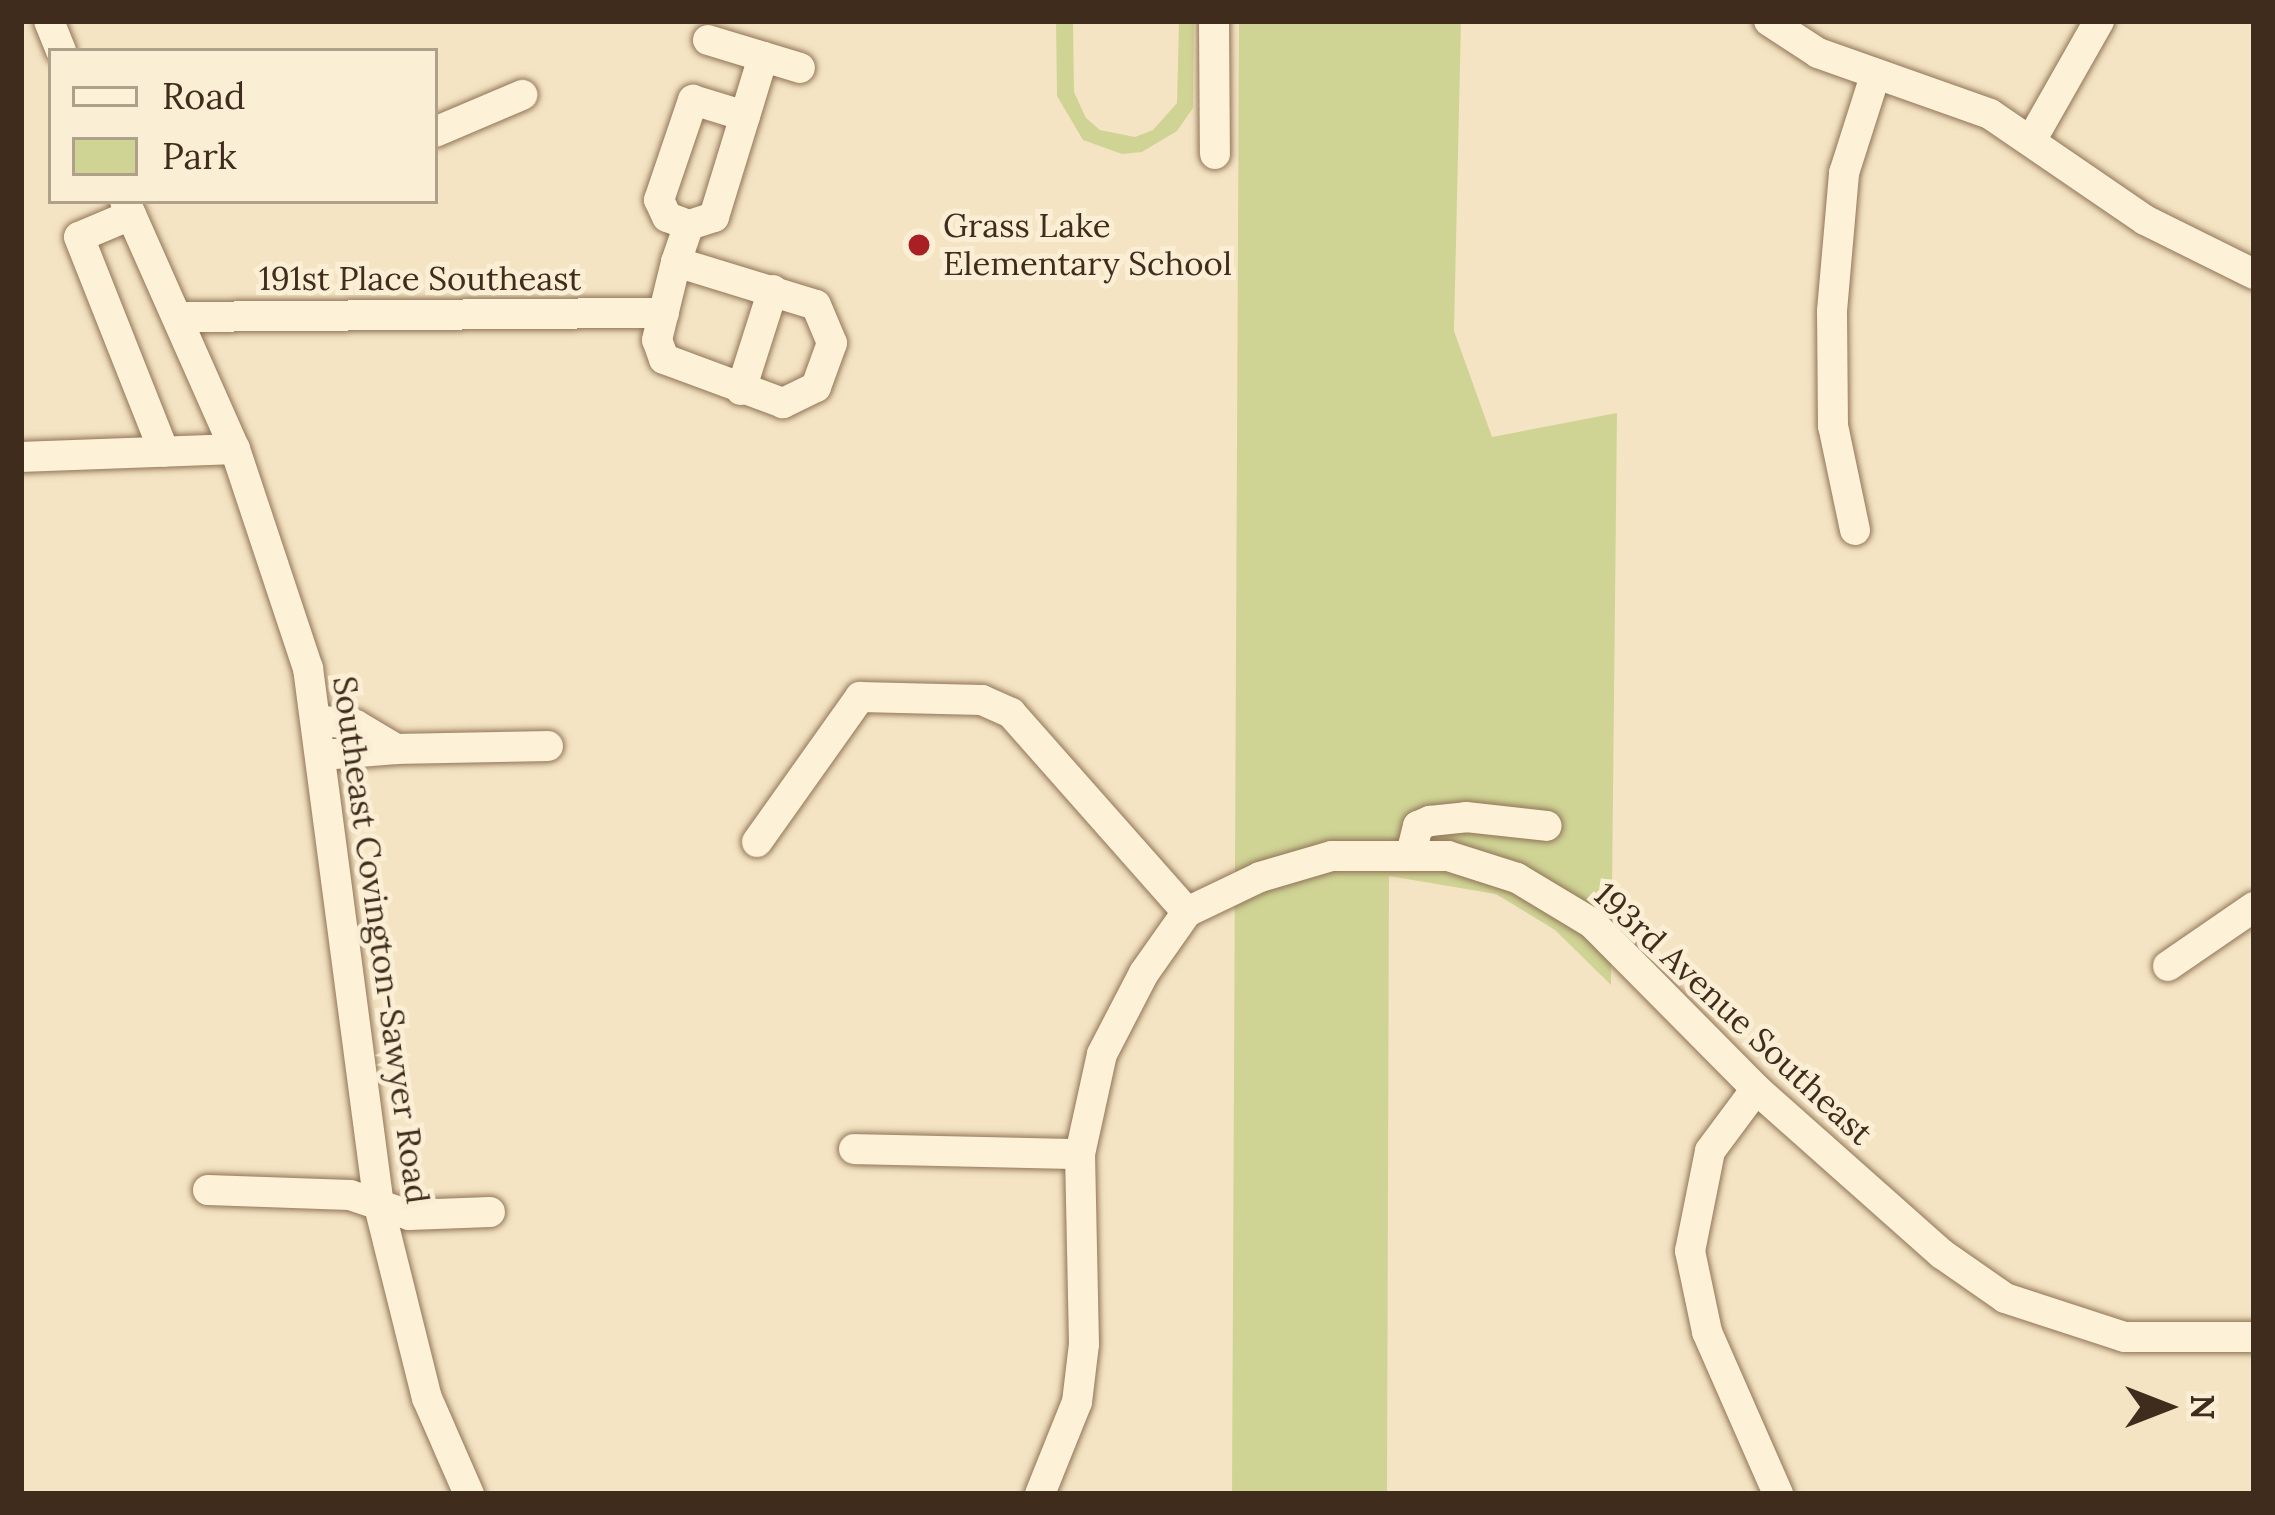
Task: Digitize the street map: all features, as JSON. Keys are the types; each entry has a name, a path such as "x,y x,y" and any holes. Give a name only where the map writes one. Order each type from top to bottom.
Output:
{"street":[{"path":"1214,21 1215,154"},
{"path":"1769,21 1875,76 1990,114 2145,220 2254,274"},
{"path":"2032,140 2099,21"},
{"path":"709,40 800,68"},
{"path":"745,116 693,100 659,200 667,218 689,225 714,218 763,57"},
{"path":"1855,530 1833,426 1832,311 1844,173 1875,76"},
{"path":"438,132 522,94"},
{"path":"128,208 79,237 164,452"},
{"name":"Southeast Covington-Sawyer Road","path":"128,208 235,449 308,668 379,1206 427,1398 469,1494"},
{"path":"676,262 816,305 832,343 806,396 783,403 664,359 657,340 676,262 689,225"},
{"path":"741,390 773,290"},
{"name":"191st Place Southeast","path":"177,317 664,313"},
{"path":"21,457 235,449"},
{"path":"757,842 860,697 982,700 1011,713 1187,912 1144,973 1102,1054 1080,1154 1079,1382 1040,1494"},
{"path":"316,720 356,725 396,749"},
{"path":"322,755 548,746"},
{"path":"1412,850 1418,826 1430,821 1466,817 1547,826"},
{"name":"193rd Avenue Southeast","path":"1187,912 1294,866 1412,850 1517,878 1592,923 1756,1089 1942,1254 2005,1298 2124,1337 2254,1337"},
{"path":"2168,965 2254,907"},
{"path":"1756,1089 1710,1151 1690,1251 1707,1332 1778,1494"},
{"path":"854,1149 1080,1154"},
{"path":"208,1190 350,1195 409,1215 490,1212"}],"green space":[{"path":"1056,21 1073,21 1074,92 1086,118 1100,130 1135,137 1153,130 1177,103 1179,21 1194,21 1193,108 1177,131 1142,152 1122,154 1083,140 1057,96"},
{"path":"1239,21 1461,21 1454,331 1492,437 1617,413 1611,985 1555,930 1496,894 1389,876 1387,1494 1232,1494"},
{"path":"21,477 24,477 21,872"}],"place":[{"name":"Grass Lake Elementary School","path":"919,245"}]}
